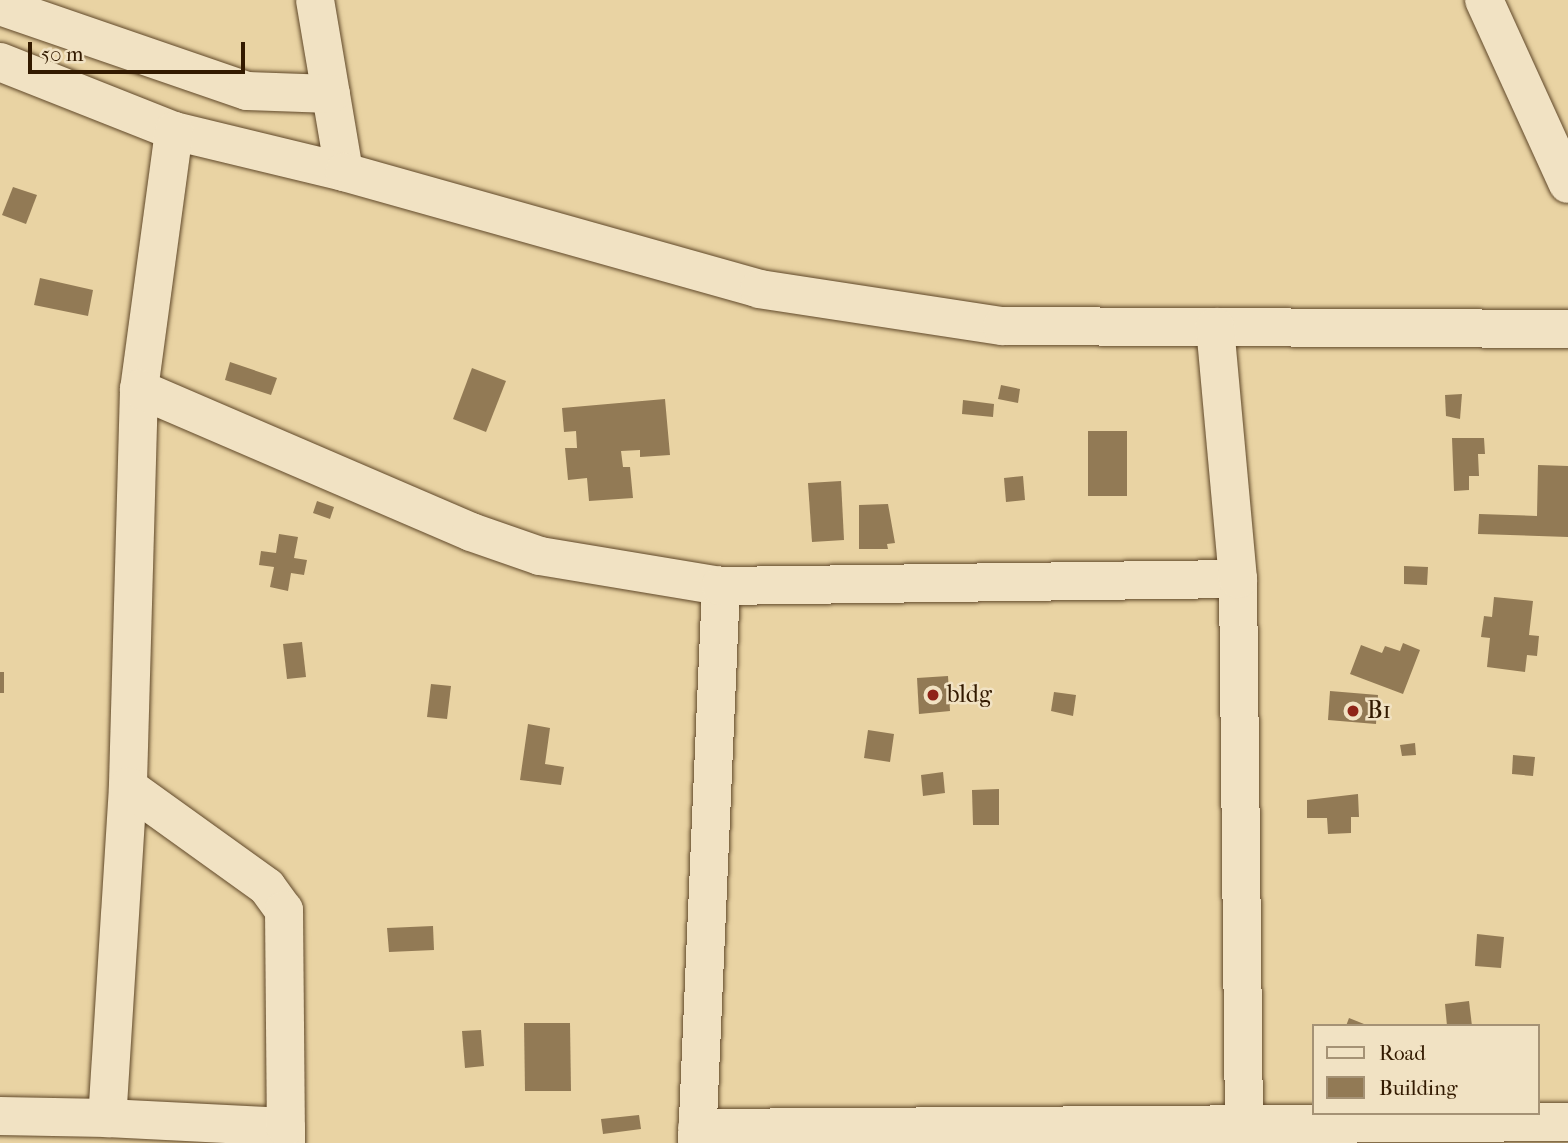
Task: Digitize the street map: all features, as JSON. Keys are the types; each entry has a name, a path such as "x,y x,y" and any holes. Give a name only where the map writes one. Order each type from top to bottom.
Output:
{"street":[{"path":"315,0 344,173"},
{"path":"1484,0 1568,184"},
{"path":"0,6 247,92 331,94"},
{"path":"0,62 174,131 344,173 759,289 1002,326 1568,329"},
{"path":"107,1118 128,787 139,389 174,131"},
{"path":"1215,327 1238,579 1244,1125"},
{"path":"139,389 471,532 540,556 721,586 1238,579"},
{"path":"721,586 697,1136 1244,1125 1568,1122"},
{"path":"0,1116 107,1118 286,1135 285,910 267,887 128,787"}],"building":[{"path":"13,187 37,195 26,224 2,215"},
{"path":"40,278 93,290 88,316 34,305"},
{"path":"230,362 277,378 271,395 225,380"},
{"path":"472,368 506,381 486,432 453,419"},
{"path":"1001,385 1020,389 1018,403 998,399"},
{"path":"1462,394 1460,419 1446,416 1445,395"},
{"path":"665,399 670,455 640,457 640,450 621,451 623,467 630,467 633,498 589,501 587,478 568,480 565,448 577,448 576,431 564,432 562,408"},
{"path":"963,400 994,404 993,417 962,414"},
{"path":"1088,431 1127,431 1127,496 1088,496"},
{"path":"1452,438 1484,438 1485,454 1478,454 1479,476 1469,476 1469,490 1454,491"},
{"path":"1538,465 1568,466 1568,537 1478,534 1479,514 1537,516"},
{"path":"1023,476 1025,500 1006,502 1004,478"},
{"path":"841,481 844,540 812,542 808,483"},
{"path":"317,501 334,507 330,519 313,513"},
{"path":"888,504 895,543 887,544 888,549 859,549 859,505"},
{"path":"279,534 298,537 294,558 307,560 304,575 291,573 288,591 270,587 274,567 259,565 261,551 276,553"},
{"path":"1404,566 1428,567 1427,585 1404,584"},
{"path":"1494,597 1533,601 1529,635 1539,636 1537,656 1527,655 1525,672 1487,667 1490,638 1481,637 1484,616 1492,617"},
{"path":"302,642 306,677 287,679 283,644"},
{"path":"1403,643 1420,650 1403,694 1350,674 1361,645 1382,653 1385,646 1400,651"},
{"path":"0,672 4,672 4,693 0,693"},
{"name":"bldg","path":"948,676 950,711 919,714 917,678"},
{"path":"431,684 451,686 447,719 427,717"},
{"name":"B1","path":"1330,691 1378,695 1376,724 1328,720"},
{"path":"1054,692 1076,695 1073,716 1051,711"},
{"path":"528,724 550,728 545,764 564,767 561,785 520,780"},
{"path":"868,730 894,734 890,762 864,758"},
{"path":"1415,743 1416,755 1402,756 1400,745"},
{"path":"1513,755 1535,757 1533,776 1512,774"},
{"path":"943,772 945,793 923,796 921,775"},
{"path":"999,789 999,825 973,825 972,790"},
{"path":"1358,794 1359,817 1351,817 1351,833 1328,834 1327,818 1307,818 1307,800"},
{"path":"433,926 434,950 389,952 387,928"},
{"path":"1477,934 1504,937 1501,968 1475,966"},
{"path":"1469,1001 1472,1024 1447,1024 1445,1004"},
{"path":"1349,1018 1364,1024 1347,1024"},
{"path":"524,1023 570,1023 571,1091 525,1091"},
{"path":"481,1030 484,1066 465,1068 462,1031"},
{"path":"639,1115 641,1129 603,1134 601,1119"}],"place":[{"name":"bldg","path":"933,695"},
{"name":"B1","path":"1353,711"}]}
